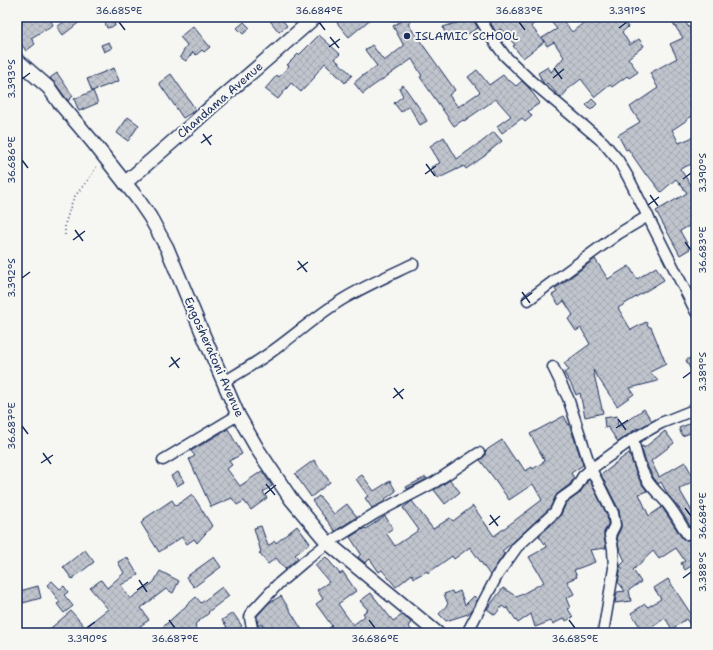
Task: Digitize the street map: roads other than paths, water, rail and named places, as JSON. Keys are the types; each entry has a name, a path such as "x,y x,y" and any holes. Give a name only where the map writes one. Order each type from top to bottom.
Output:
{"street":[{"name":"Chandama Avenue","path":"125,183 315,17"},
{"path":"479,17 505,56 603,142 618,160 696,312"},
{"name":"Engosheratoni Avenue","path":"20,67 49,88 147,212 167,248 238,415 258,450 291,499 328,543 437,633"},
{"path":"528,300 618,234 648,216"},
{"path":"224,382 263,358 302,328 344,299 378,280 413,264"},
{"path":"553,367 568,398 591,469 613,513 615,525 610,535 614,568 603,633"},
{"path":"467,633 498,574 517,547 555,512 561,499 575,489 583,476 633,439 661,423 696,409"},
{"path":"163,460 238,415"},
{"path":"633,439 639,464 647,480 669,506 687,534"},
{"path":"253,633 250,618 252,613 278,584 328,543 376,512 435,482 479,453"}],"place":[{"name":"ISLAMIC SCHOOL","path":"407,36"}]}
